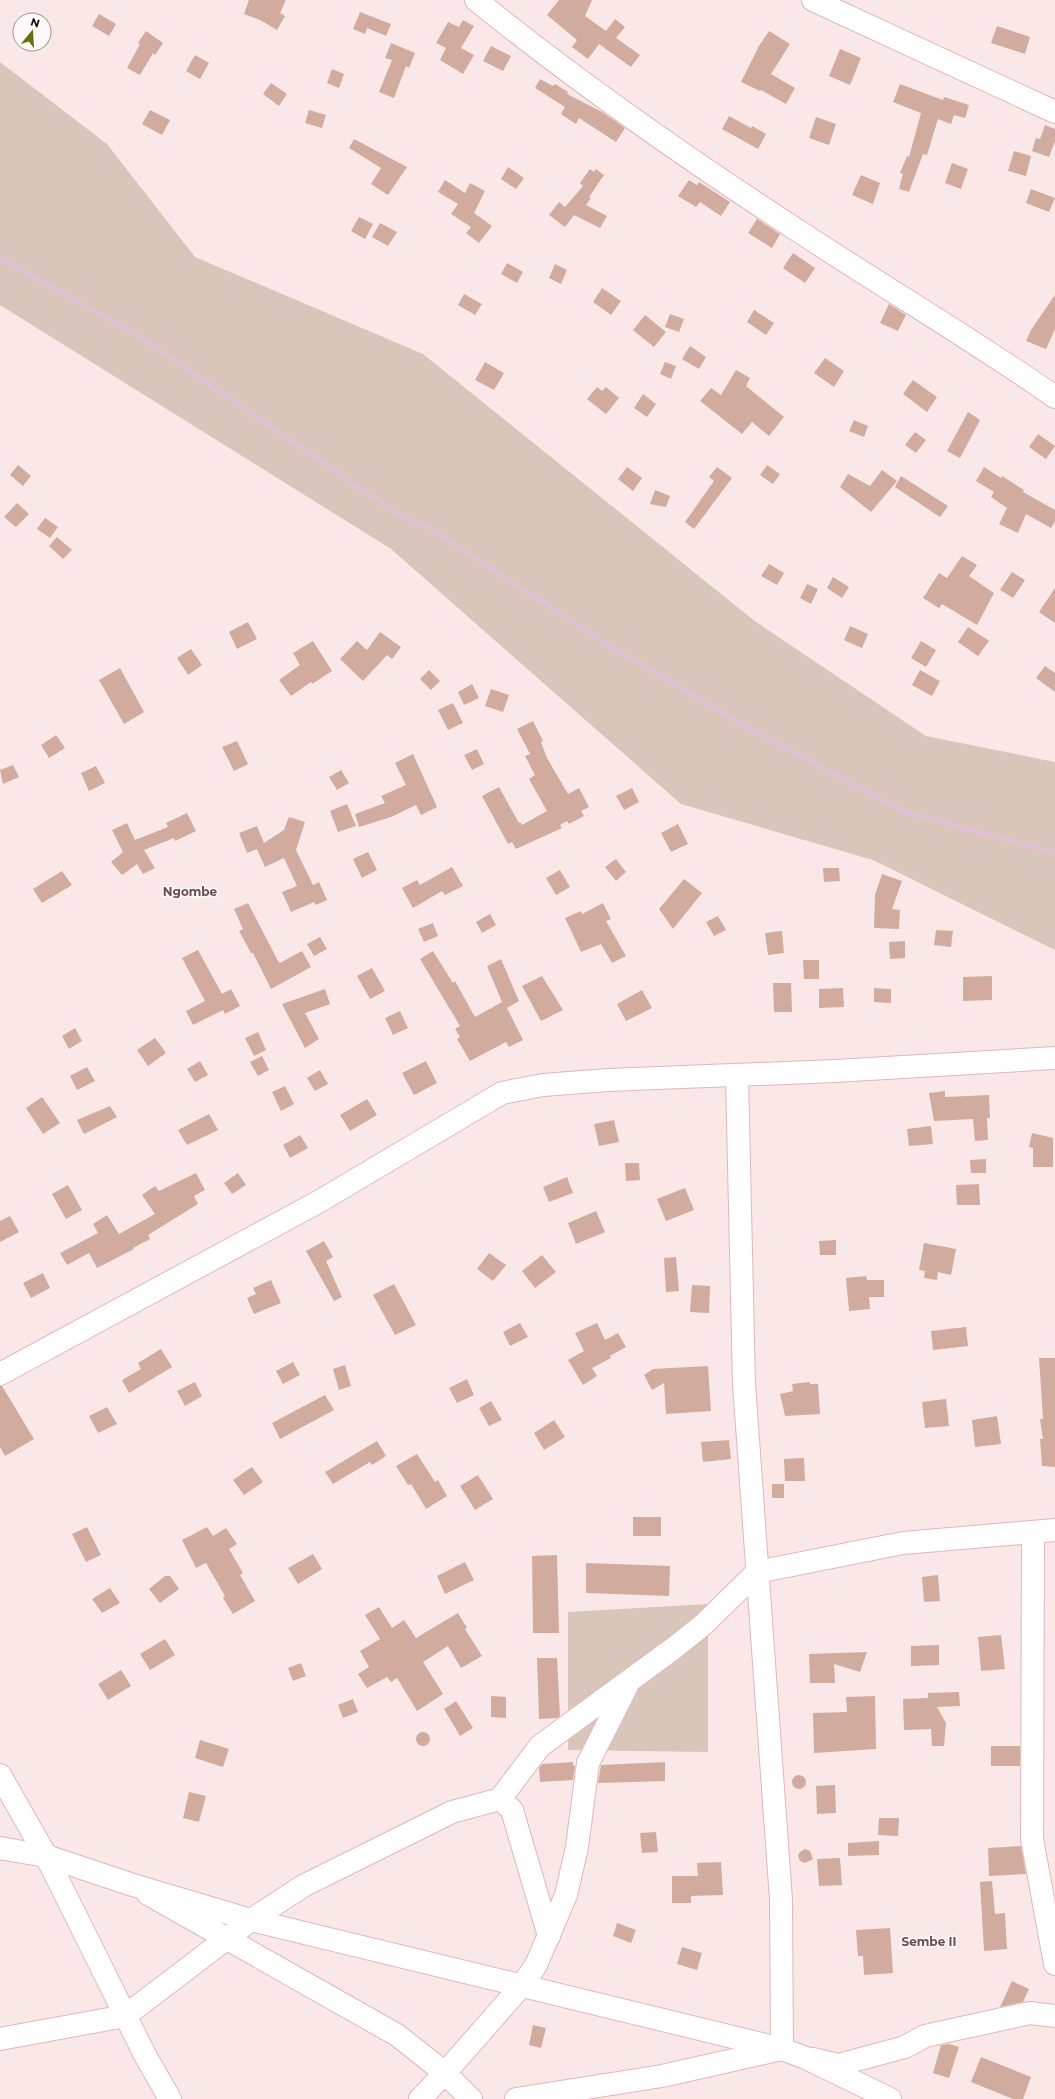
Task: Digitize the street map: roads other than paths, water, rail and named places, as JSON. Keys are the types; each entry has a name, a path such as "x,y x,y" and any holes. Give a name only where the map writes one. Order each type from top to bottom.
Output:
{"street":[{"path":"476,0 543,54 635,120 800,232 991,352 1055,397"},
{"path":"813,0 1055,112"},
{"path":"0,1374 320,1201 502,1092 543,1085 608,1080 737,1076 1055,1058"},
{"path":"737,1076 744,1384 781,1900 782,2049"},
{"path":"0,2039 126,2016 251,1920 303,1886 452,1812 500,1799 540,1746 630,1681 704,1624 758,1572 903,1543 1055,1530"},
{"path":"1033,1532 1032,1839 1055,1964"},
{"path":"420,2099 445,2073 523,1984 536,1965 550,1936 568,1888 577,1847 588,1763 630,1681"},
{"path":"0,1776 46,1856 126,2016 170,2099"},
{"path":"500,1799 512,1810 550,1936"},
{"path":"0,1848 46,1856 133,1885 251,1920 523,1984 782,2049 806,2058 890,2099"},
{"path":"133,1885 226,1940 397,2035 445,2073 471,2099"},
{"path":"806,2058 838,2065 905,2047 925,2036 1030,2013 1055,2016"},
{"path":"516,2099 662,2076 782,2049"}],"waterway":[{"path":"0,258 142,338 399,515 425,525 603,642 745,726 905,812 1055,853"}],"district":[{"name":"Ngombe","path":"190,891"},
{"name":"Sembe II","path":"929,1941"}]}
